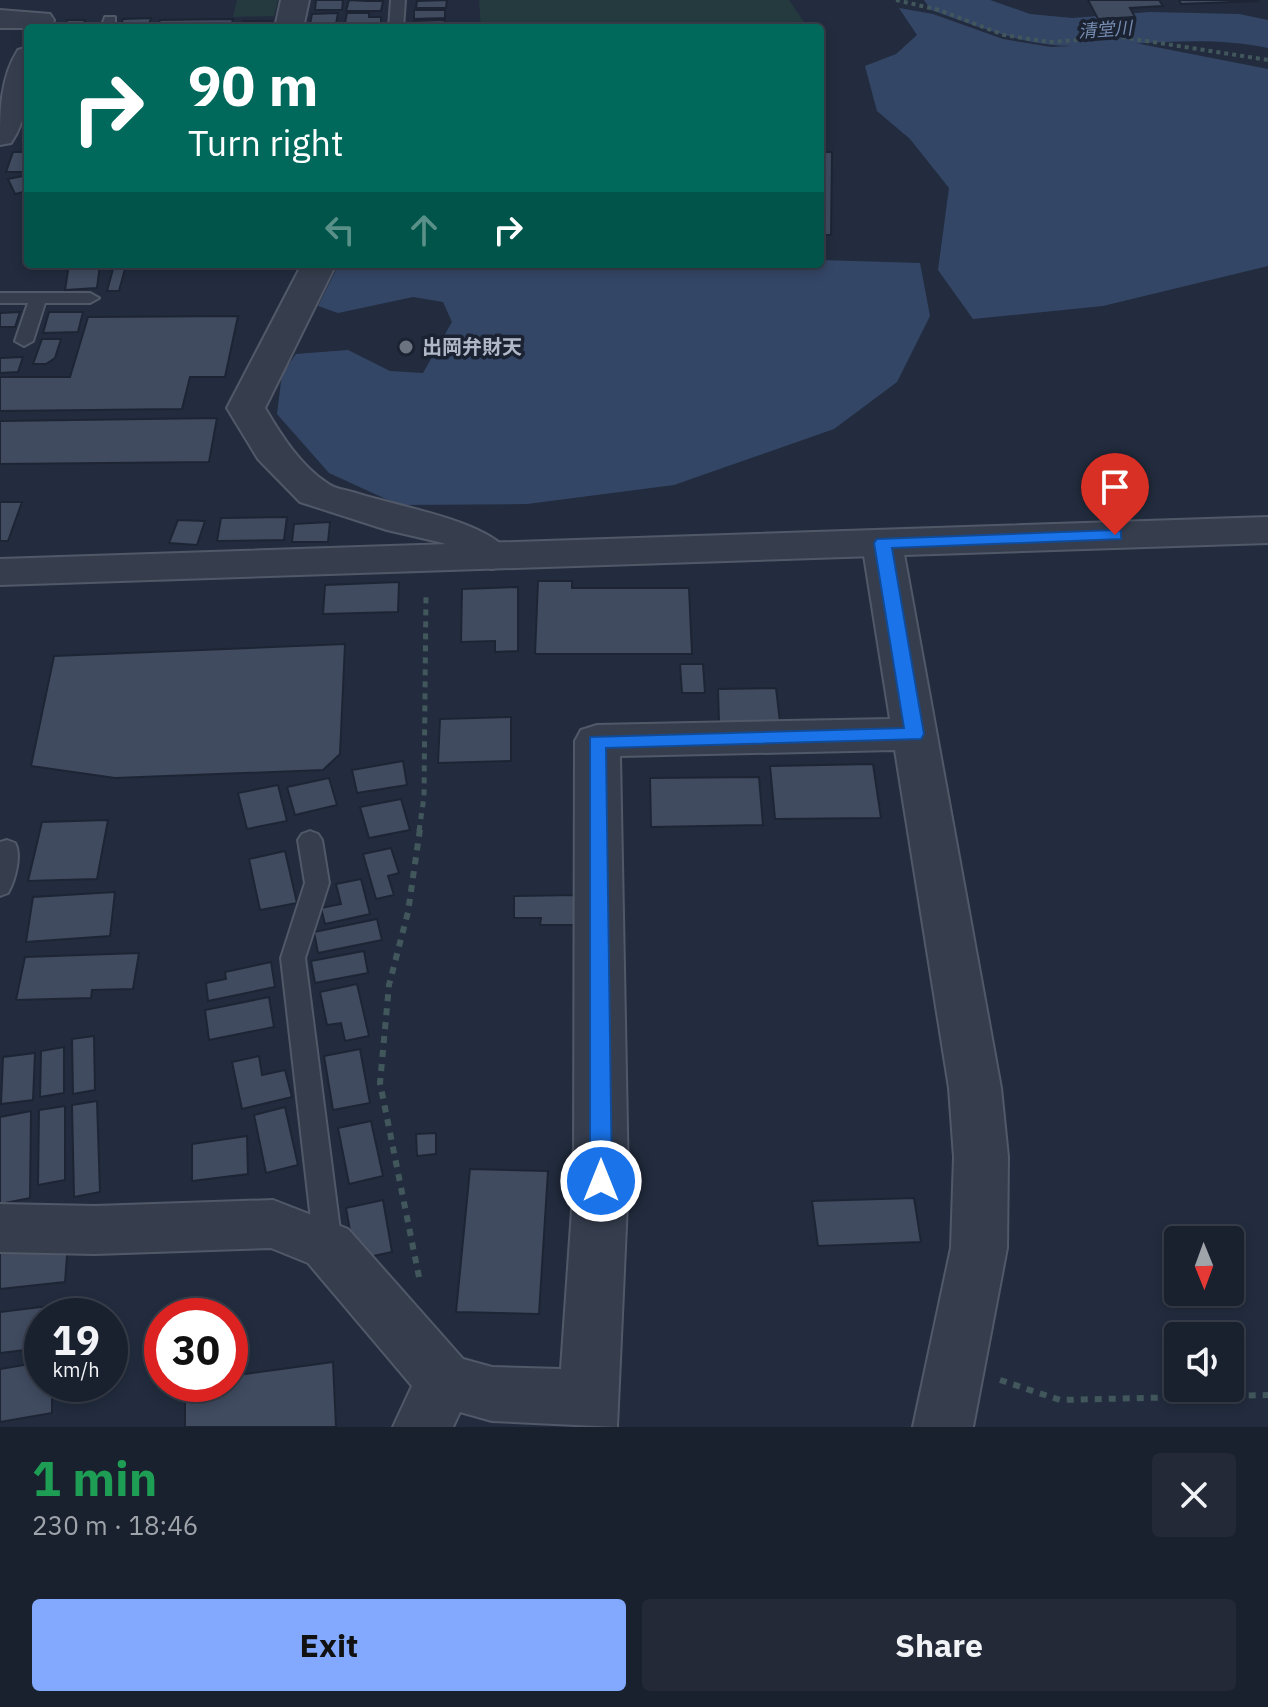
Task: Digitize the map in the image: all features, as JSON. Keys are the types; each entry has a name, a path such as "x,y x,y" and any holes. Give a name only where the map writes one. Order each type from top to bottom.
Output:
{"street":[{"path":"290,24 295,0"},
{"path":"0,19 34,18 40,20 39,24"},
{"path":"0,136 24,67"},
{"path":"317,268 246,408 272,451 314,493 401,521 456,533 492,556"},
{"path":"0,572 1268,530"},
{"path":"882,543 975,1088 981,1157 979,1248 943,1427"},
{"path":"0,1228 95,1230 273,1224 328,1246 434,1404 492,1394 587,1412 601,1181 597,741 915,734"}],"lane":[{"path":"396,24 398,0"},
{"path":"0,298 90,298"},
{"path":"24,341 38,298"},
{"path":"310,840 317,883 293,958 328,1246"},
{"path":"0,887 7,849"}],"path":[{"path":"896,0 939,10 1004,35 1049,42 1121,37 1268,60"},
{"path":"421,1286 380,1083 389,985 408,912 424,797 423,620 426,590"},
{"path":"956,1365 1060,1400 1268,1395"}],"green space":[{"path":"237,0 278,0 274,16 233,17"},
{"path":"479,0 789,0 805,24 481,24"}],"water":[{"path":"899,8 933,14 1003,39 1051,47 1135,43 1268,69 1268,266 1103,306 973,319 938,270 949,188 910,139 877,111 865,66 896,54 917,35"},
{"path":"824,260 920,263 930,316 897,382 834,429 674,485 527,504 399,505 329,473 277,414 282,374 296,354 348,350 390,371 423,373 452,322 443,302 413,297 338,313 318,306 337,268 824,268"}],"building":[{"path":"316,0 343,0 342,10 315,10"},
{"path":"349,0 383,1 381,11 346,11"},
{"path":"447,0 446,8 416,8 417,1"},
{"path":"1088,0 1159,0 1163,6 1130,8 1135,17 1098,19"},
{"path":"1179,0 1257,0 1258,1 1181,4"},
{"path":"414,10 445,10 445,18 414,19"},
{"path":"338,13 336,24 310,24 312,14"},
{"path":"347,13 369,13 369,17 381,17 381,23 345,23"},
{"path":"151,18 149,24 121,24 123,19"},
{"path":"233,19 232,24 158,24 160,20"},
{"path":"67,20 85,20 84,24 66,24"},
{"path":"445,20 444,24 414,24 414,21"},
{"path":"243,21 272,21 271,24 242,24"},
{"path":"13,152 24,152 24,170 6,172"},
{"path":"824,152 832,152 831,235 824,235"},
{"path":"24,176 24,192 15,194 8,179"},
{"path":"68,268 100,268 97,288 65,290"},
{"path":"113,269 125,269 119,291 107,291"},
{"path":"20,312 15,327 0,327 0,313"},
{"path":"49,312 83,312 78,332 43,333"},
{"path":"238,316 225,377 190,377 182,409 0,411 0,377 70,377 88,317"},
{"path":"42,339 61,339 55,358 46,364 33,364"},
{"path":"23,357 18,372 0,373 0,358"},
{"path":"217,418 209,462 0,464 0,421"},
{"path":"0,502 22,502 8,541 0,541"},
{"path":"287,517 284,540 217,541 221,518"},
{"path":"178,520 205,521 197,545 169,543"},
{"path":"330,522 328,542 292,542 294,524"},
{"path":"538,581 572,581 572,588 689,588 692,654 535,654"},
{"path":"399,582 398,612 323,614 325,585"},
{"path":"518,587 518,651 495,652 495,641 461,642 462,589"},
{"path":"345,644 340,754 323,770 115,778 31,766 54,656"},
{"path":"680,664 703,664 705,693 682,693"},
{"path":"776,688 780,722 719,722 718,689"},
{"path":"511,717 511,761 438,763 440,719"},
{"path":"403,761 407,785 357,793 352,770"},
{"path":"873,764 881,818 775,819 770,766"},
{"path":"759,777 763,825 651,827 650,778"},
{"path":"329,778 337,805 295,815 287,787"},
{"path":"278,785 287,821 247,829 238,793"},
{"path":"401,799 410,830 369,838 360,807"},
{"path":"108,820 97,879 28,881 42,822"},
{"path":"391,848 399,873 388,876 394,895 376,899 363,854"},
{"path":"285,851 297,903 260,910 249,859"},
{"path":"361,879 370,914 325,924 321,908 341,904 336,884"},
{"path":"115,892 110,936 26,942 33,897"},
{"path":"577,895 576,925 540,925 541,918 514,918 514,896"},
{"path":"377,919 382,940 318,953 314,932"},
{"path":"364,951 368,973 315,983 311,961"},
{"path":"139,953 133,989 92,990 91,998 16,1000 25,957"},
{"path":"271,962 275,987 208,1001 206,983 226,979 225,972"},
{"path":"357,984 369,1036 345,1041 341,1023 327,1025 320,992"},
{"path":"269,997 274,1027 209,1040 205,1010"},
{"path":"94,1036 95,1090 73,1094 72,1039"},
{"path":"64,1047 64,1093 40,1097 41,1051"},
{"path":"360,1049 370,1103 333,1110 324,1056"},
{"path":"35,1053 33,1100 1,1104 3,1057"},
{"path":"259,1056 262,1075 285,1070 292,1097 242,1109 232,1062"},
{"path":"97,1101 100,1192 74,1197 72,1105"},
{"path":"65,1106 65,1180 38,1185 39,1110"},
{"path":"285,1107 298,1165 266,1173 254,1115"},
{"path":"31,1111 30,1198 0,1204 0,1117"},
{"path":"371,1121 383,1176 349,1184 338,1128"},
{"path":"436,1133 436,1154 417,1156 416,1134"},
{"path":"247,1136 248,1174 192,1181 192,1144"},
{"path":"470,1169 548,1171 539,1314 456,1312"},
{"path":"914,1198 921,1242 818,1246 812,1201"},
{"path":"383,1200 392,1252 355,1260 346,1208"},
{"path":"68,1243 65,1282 0,1289 0,1251"},
{"path":"24,1309 24,1350 0,1353 0,1312"},
{"path":"333,1362 336,1427 185,1427 185,1402 248,1402 248,1374"},
{"path":"24,1365 24,1402 52,1402 52,1413 0,1422 0,1369"}],"waterway":[{"name":"清堂川","path":"947,0 1023,27 1072,32 1150,26 1239,28 1268,34"}],"place":[{"name":"出岡弁財天","path":"406,347"}],"route":[{"path":"601,1181 597,741 915,734 882,543 1115,535"}]}
